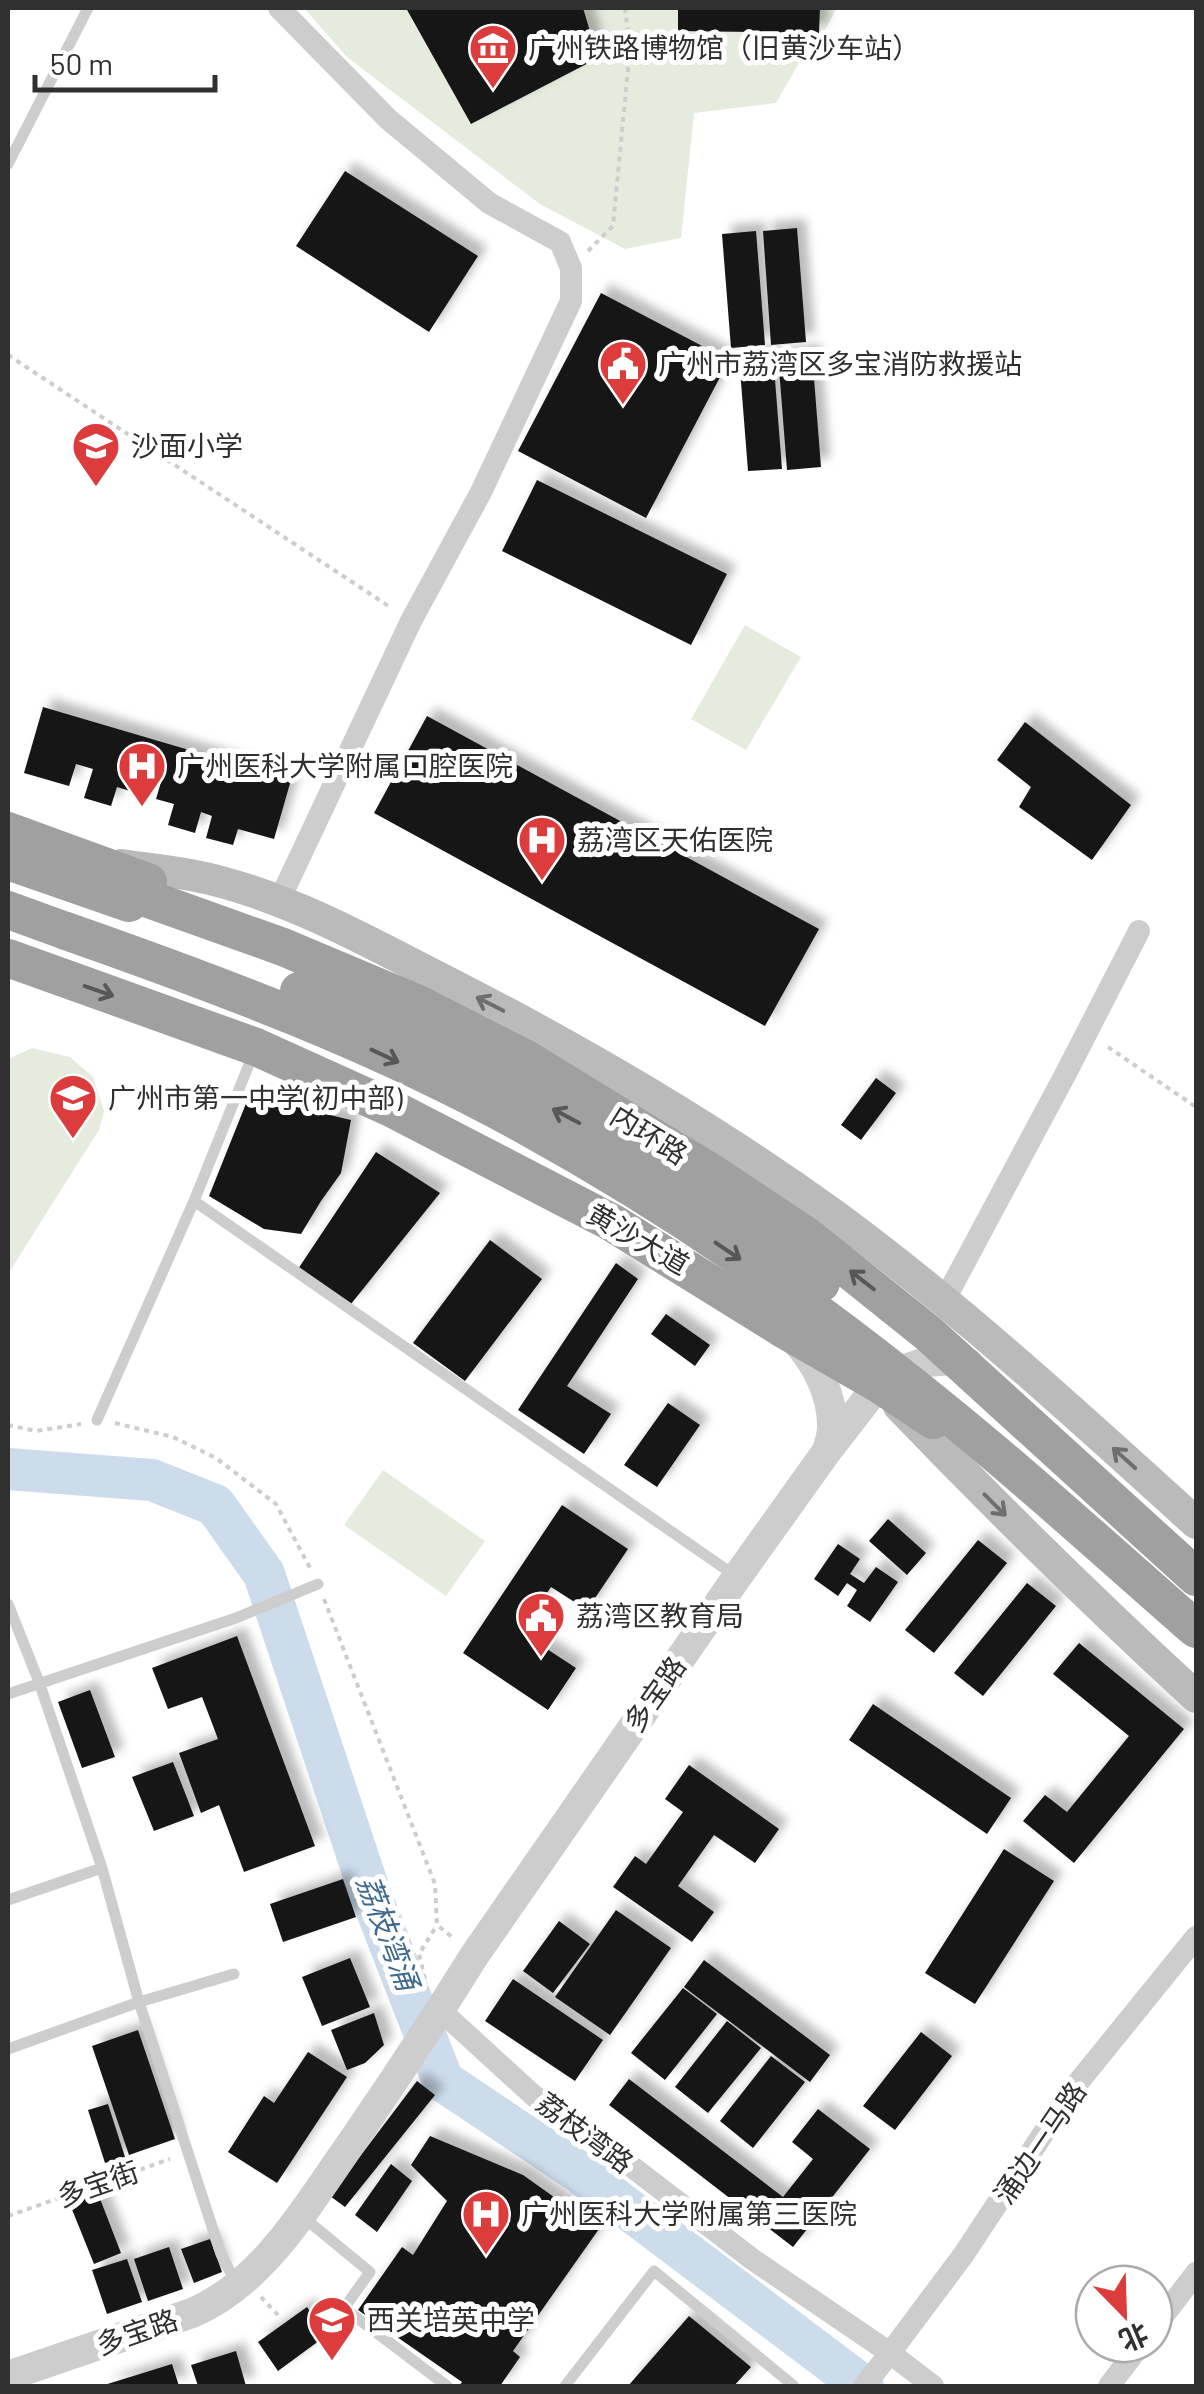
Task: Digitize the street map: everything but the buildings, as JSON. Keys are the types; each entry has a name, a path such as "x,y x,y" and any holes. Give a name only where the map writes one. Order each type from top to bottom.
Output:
{"highway":[{"path":"8,831 97,862 379,982 688,1135 682,1181 664,1213 631,1225 611,1222"},
{"name":"内环路","path":"8,848 357,976 526,1059 641,1129 808,1238 929,1334 1192,1572"},
{"path":"8,861 162,915 379,982"},
{"path":"8,883 71,919 269,979 359,1015 430,1047 610,1140 876,1324 1029,1450 1192,1572"},
{"name":"内环路","path":"8,910 71,919 381,1054 527,1126 644,1196 787,1291 908,1382 1196,1629"},
{"name":"黄沙大道","path":"8,958 256,1047 391,1108 611,1222 879,1384 965,1443 1018,1484 1196,1644"},
{"path":"968,1363 1192,1572"}],"main road":[{"path":"97,862 208,879 279,900 516,1018 688,1135 835,1216 944,1301 1196,1523"},
{"path":"879,1384 977,1487 1196,1696"}],"street":[{"path":"279,8 388,120 489,203 560,242 572,268 571,301 482,492 410,621 279,900"},
{"path":"944,1301 1139,930"},
{"path":"785,1330 820,1375 833,1430 826,1451"},
{"path":"879,1384 926,1362 968,1363"},
{"name":"多宝路","path":"8,2376 192,2313 245,2288 301,2216 474,1956 736,1577 879,1384"},
{"name":"涌边一马路","path":"864,2386 964,2254 1072,2090 1196,1937"},
{"name":"荔枝湾路","path":"440,2010 534,2096 752,2259 933,2386"},
{"path":"1174,2302 1196,2273"},
{"path":"1108,2386 1126,2364"}],"lane":[{"path":"8,164 88,8"},
{"path":"97,1420 194,1201 256,1047"},
{"path":"194,1201 736,1577"},
{"path":"8,1694 236,1618 318,1584"},
{"path":"8,1604 39,1682 102,1868 139,2002 221,2254 245,2288"},
{"path":"8,1900 102,1868"},
{"path":"8,2049 139,2002 234,1974"},
{"path":"301,2216 370,2272 344,2308 447,2386"},
{"path":"565,2386 654,2272 794,2386"}],"path":[{"path":"572,268 614,226 630,47 625,8"},
{"path":"8,355 410,621"},
{"path":"1087,1033 1196,1108"},
{"path":"8,1425 36,1431 97,1420 173,1437 216,1458 276,1504 318,1584 436,1884 437,1925 474,1956"},
{"name":"多宝街","path":"8,2216 188,2152"},
{"path":"245,2288 278,2315"}],"shaded area":[{"path":"304,8 837,8 776,103 694,113 681,238 625,249 540,204 347,57"},
{"path":"745,625 801,657 746,750 691,719"},
{"path":"32,1048 70,1057 93,1077 104,1111 99,1130 8,1274 8,1059"},
{"path":"383,1470 485,1541 446,1596 344,1525"}],"waterway":[{"name":"荔枝湾涌","path":"8,1469 152,1480 215,1505 264,1574 370,1893 443,2081 579,2172 863,2386"}],"place":[{"name":"广州铁路博物馆（旧黄沙车站）","path":"493,90"},
{"name":"广州市荔湾区多宝消防救援站","path":"623,406"},
{"name":"沙面小学","path":"96,488"},
{"name":"广州医科大学附属口腔医院","path":"142,808"},
{"name":"荔湾区天佑医院","path":"542,882"},
{"name":"广州市第一中学(初中部)","path":"73,1140"},
{"name":"荔湾区教育局","path":"541,1658"},
{"name":"广州医科大学附属第三医院","path":"486,2256"},
{"name":"西关培英中学","path":"332,2362"}]}
